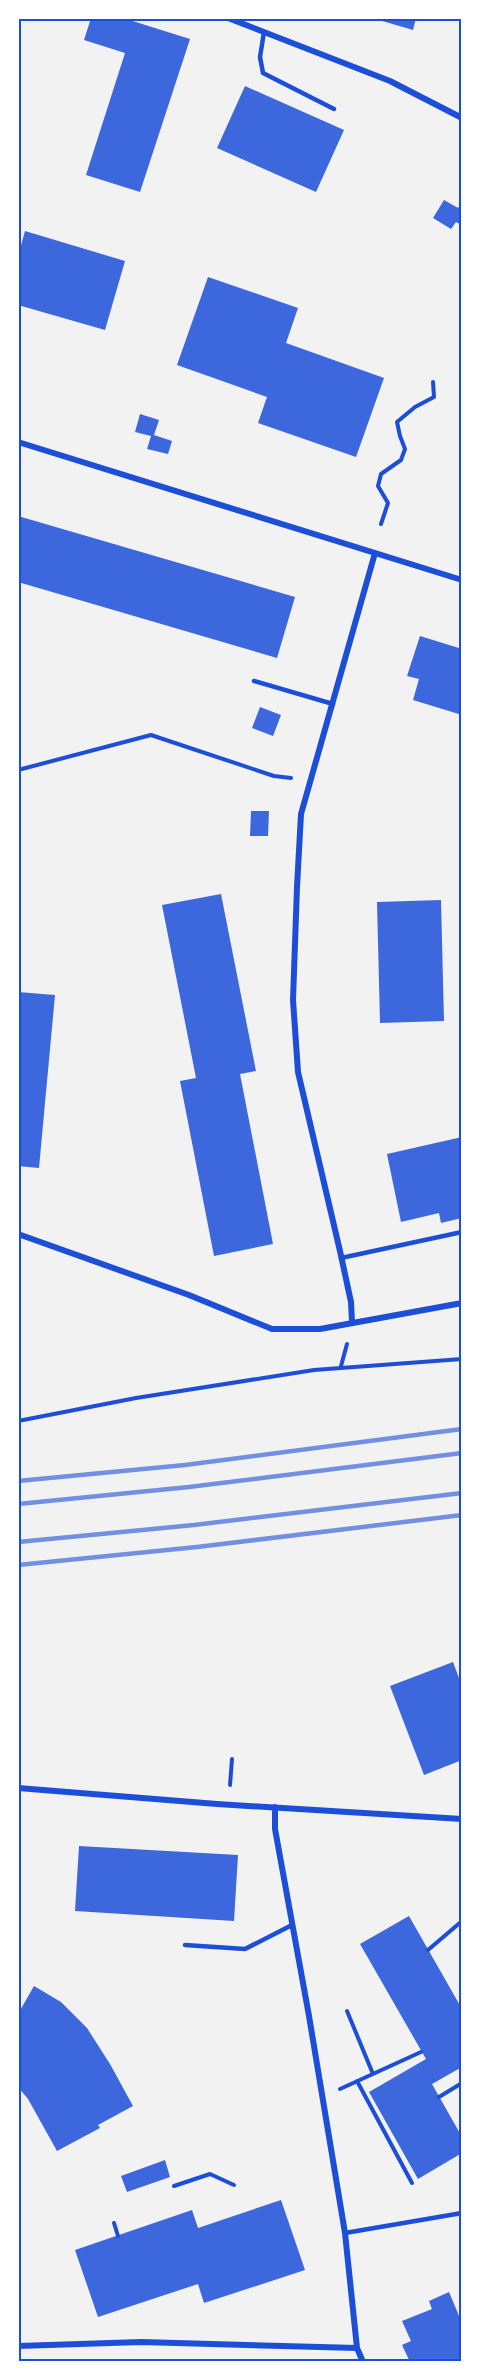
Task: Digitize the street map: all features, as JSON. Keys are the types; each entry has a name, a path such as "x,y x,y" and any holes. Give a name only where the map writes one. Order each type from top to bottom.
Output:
{"street":[{"path":"228,18 390,81 462,118"},
{"path":"18,442 462,580"},
{"path":"352,1322 351,1302 298,1072 293,1000 301,814 375,553"},
{"path":"18,1234 189,1295 272,1329 320,1329 462,1303"},
{"path":"18,1788 462,1819"},
{"path":"275,1807 275,1829 345,2233 357,2348 363,2362"},
{"path":"18,2346 141,2342 357,2348"}],"lane":[{"path":"264,32 260,57 263,73 334,109"},
{"path":"254,681 333,704"},
{"path":"341,1258 462,1232"},
{"path":"185,1945 245,1949 292,1925"},
{"path":"345,2233 462,2213"}],"path":[{"path":"381,524 388,503 378,486 381,474 401,460 405,449 397,422 415,407 434,397 433,382"},
{"path":"18,770 151,735 274,776"},
{"path":"18,1421 136,1398 314,1370 462,1359"},
{"path":"230,1789 232,1759"},
{"path":"428,1950 462,1921"},
{"path":"347,2011 373,2074"},
{"path":"322,2097 422,2052"},
{"path":"357,2081 412,2183"},
{"path":"440,2097 462,2084"},
{"path":"174,2186 210,2174 234,2186"},
{"path":"114,2223 118,2236"}],"building":[{"path":"91,18 123,18 190,39 140,192 86,175 125,53 84,40"},
{"path":"372,18 416,18 413,30"},
{"path":"245,86 344,130 316,192 217,148"},
{"path":"444,200 458,208 462,201 462,225 456,222 451,229 433,218"},
{"path":"25,231 125,261 105,330 18,305 18,256"},
{"path":"208,277 298,308 286,343 384,378 356,457 258,423 267,397 177,365"},
{"path":"140,414 159,420 154,435 172,441 168,454 147,449 151,436 135,432"},
{"path":"18,516 295,597 277,658 18,582"},
{"path":"420,636 462,649 462,715 413,700 419,679 407,676"},
{"path":"260,707 281,715 273,736 252,728"},
{"path":"251,811 269,811 268,836 250,836"},
{"path":"221,894 256,1071 240,1074 273,1244 214,1256 180,1081 196,1078 162,905"},
{"path":"441,900 444,1021 380,1023 377,902"},
{"path":"18,992 55,995 39,1168 18,1166"},
{"path":"462,1137 462,1218 441,1223 439,1213 401,1222 387,1154"},
{"path":"453,1662 462,1686 462,1760 424,1775 390,1686"},
{"path":"79,1846 238,1855 234,1921 75,1911"},
{"path":"409,1916 462,2009 462,2067 432,2084 462,2137 462,2153 418,2179 369,2092 426,2059 360,1944"},
{"path":"34,1986 61,2002 87,2028 133,2106 98,2125 100,2128 57,2151 28,2099 18,2087 18,2014"},
{"path":"165,2160 170,2177 127,2192 121,2176"},
{"path":"281,2200 305,2270 204,2303 198,2284 98,2317 75,2250 192,2210 198,2228"},
{"path":"449,2292 462,2323 462,2362 410,2362 402,2345 411,2341 402,2321 432,2309 429,2301"}],"railway":[{"path":"18,1481 185,1465 462,1429"},
{"path":"18,1504 189,1487 462,1453"},
{"path":"18,1542 194,1525 462,1493"},
{"path":"18,1565 197,1547 462,1515"}]}
